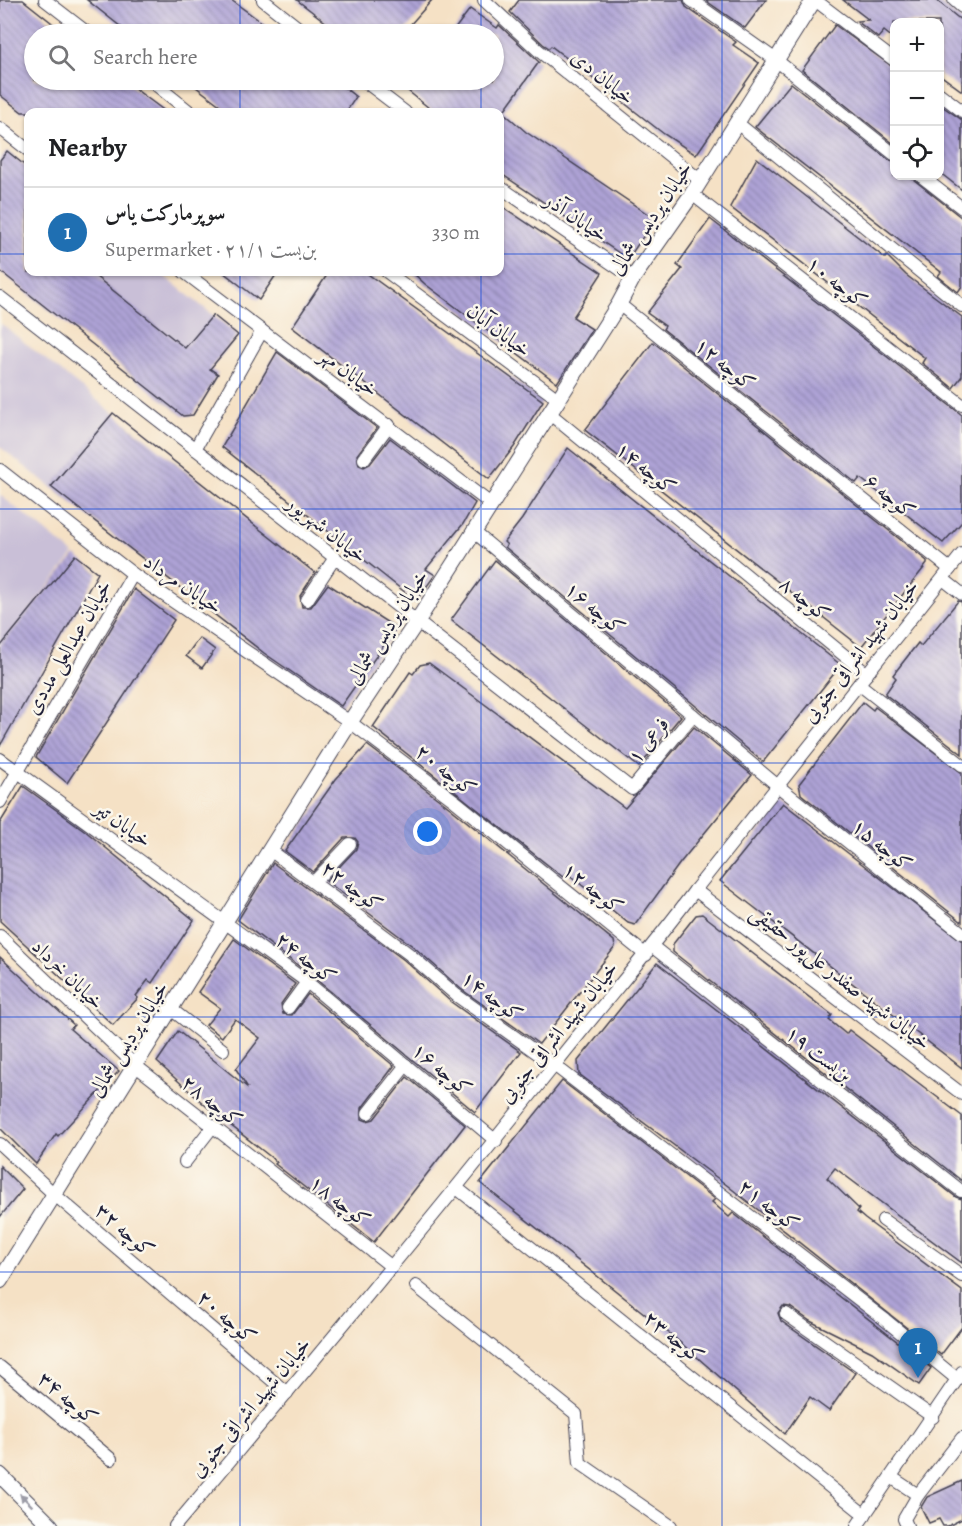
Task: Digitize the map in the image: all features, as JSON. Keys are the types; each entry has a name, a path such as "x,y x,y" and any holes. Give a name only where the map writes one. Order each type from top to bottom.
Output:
{"street":[{"path":"45,0 76,24"},
{"path":"262,0 293,24"},
{"name":"خیابان دی","path":"484,0 697,188"},
{"path":"691,0 776,60 890,151"},
{"path":"815,0 890,57"},
{"name":"خیابان پردیس شمالی","path":"0,1281 350,722 416,623 619,304 633,278 697,188 736,122 815,0"},
{"path":"954,0 962,7"},
{"path":"162,90 185,108"},
{"path":"376,90 398,108"},
{"path":"944,98 962,111"},
{"path":"736,122 962,306"},
{"path":"0,128 24,147"},
{"path":"927,180 962,208"},
{"name":"کوچه ۱۰","path":"697,188 960,400"},
{"name":"خیابان آذر","path":"504,190 633,278"},
{"name":"خیابان مهر","path":"189,276 491,504"},
{"name":"خیابان آبان","path":"392,276 558,399"},
{"name":"خیابان شهریور","path":"0,297 632,789"},
{"name":"کوچه ۱۲","path":"619,304 806,454"},
{"path":"195,449 262,331"},
{"name":"کوچه ۱۴","path":"549,413 719,553"},
{"path":"364,459 389,425"},
{"name":"کوچه ۶","path":"806,454 946,574 962,594"},
{"name":"خیابان مرداد","path":"0,470 133,574 350,722"},
{"name":"کوچه ۱۶","path":"473,531 693,715"},
{"name":"کوچه ۸","path":"719,553 962,765"},
{"name":"خیابان شهید اشراقی جنوبی","path":"175,1526 458,1189 554,1065 650,951 695,890 962,554"},
{"path":"307,600 334,559"},
{"name":"خیابان عبدالعلی مددی","path":"0,802 133,574"},
{"path":"693,715 778,786"},
{"name":"فرعی ۱","path":"632,789 693,715"},
{"name":"کوچه ۲۰","path":"350,722 516,852"},
{"name":"خیابان تیر","path":"0,759 225,920"},
{"name":"کوچه ۱۵","path":"778,786 962,933"},
{"path":"314,882 350,844"},
{"name":"کوچه ۲۲","path":"270,850 409,954"},
{"name":"کوچه ۱۲","path":"516,852 650,951"},
{"name":"خیابان شهید صفدر علی‌پور حقیقی","path":"695,890 962,1094"},
{"name":"کوچه ۲۴","path":"225,920 362,1027"},
{"name":"خیابان خرداد","path":"0,936 136,1066"},
{"name":"بن‌بست ۱۹","path":"650,951 961,1191"},
{"name":"کوچه ۱۴","path":"409,954 456,995 554,1065"},
{"path":"288,1008 307,982"},
{"path":"171,1009 223,1050"},
{"name":"کوچه ۱۶","path":"362,1027 496,1141"},
{"path":"368,1113 406,1065"},
{"name":"کوچه ۲۱","path":"554,1065 959,1376"},
{"name":"کوچه ۲۸","path":"136,1066 264,1166"},
{"path":"185,1162 213,1126"},
{"name":"کوچه ۳۲","path":"0,1144 55,1195 170,1294"},
{"name":"کوچه ۱۸","path":"264,1166 392,1267"},
{"name":"کوچه ۲۳","path":"458,1189 865,1515"},
{"path":"883,1220 962,1276"},
{"path":"416,1286 576,1414 580,1463 671,1526"},
{"name":"کوچه ۲۰","path":"170,1294 286,1393"},
{"path":"786,1314 933,1417"},
{"name":"کوچه ۳۴","path":"0,1367 111,1459"},
{"path":"857,1526 959,1376"},
{"path":"907,1526 904,1519 918,1495 962,1438"},
{"path":"0,1475 51,1526"},
{"path":"891,1477 918,1495"}],"shaded area":[{"path":"95,276 164,276 213,315 185,348"},
{"path":"0,323 113,413 51,487 0,447"},
{"path":"0,495 74,554 0,647"}],"building":[{"path":"0,0 23,0 53,24 24,24 24,90 136,90 161,108 24,108 22,112 0,95"},
{"path":"87,0 231,0 264,24 117,24"},
{"path":"297,0 432,0 411,24 328,24"},
{"path":"519,0 683,0 686,7 736,42 733,45 759,63 696,155 664,134 551,46 549,48 543,44 510,12"},
{"path":"705,0 766,0 745,28"},
{"path":"843,0 936,0 962,21 962,91 944,78 944,18 890,18 890,36 884,31 878,38 857,21 869,20"},
{"path":"470,9 491,24 459,24"},
{"path":"835,25 890,65 890,141 802,70"},
{"path":"504,30 539,62 504,111 504,108 429,108 408,91 504,90"},
{"path":"791,83 890,160 890,180 914,180 962,218 962,286 958,292 938,276 941,272 755,127"},
{"path":"200,90 347,90 356,97 349,108 224,108"},
{"path":"944,107 962,120 962,190 944,176"},
{"path":"504,113 526,132 655,219 628,259 504,176"},
{"path":"7,151 24,165 24,276 95,276 185,348 213,315 238,335 210,369 218,374 193,415 183,416 0,271 0,160"},
{"path":"757,158 885,258 887,256 906,275 962,317 962,376 953,388 922,363 925,358 730,207"},
{"path":"504,208 602,273 573,317 592,329 557,383 416,276 504,276"},
{"path":"710,219 962,415 962,522 943,543 860,478 856,483 663,329 665,326 647,313 682,269 677,265"},
{"path":"228,276 275,276 259,300"},
{"path":"326,276 371,276 543,401 514,447 489,479 292,327"},
{"path":"653,342 927,561 927,564 861,647 585,430"},
{"path":"277,352 377,428 357,455 359,465 364,467 370,464 390,438 475,503 463,524 426,569 435,575 416,601 222,447"},
{"path":"113,413 315,573 300,596 302,607 311,607 328,584 396,628 341,706 264,653 51,487"},
{"path":"568,448 841,665 763,762 505,547 507,545 504,542 522,519"},
{"path":"75,555 98,573 0,746 0,647"},
{"path":"495,560 681,716 639,767 451,620"},
{"path":"134,589 174,620 67,783 36,757"},
{"path":"958,601 962,602 962,754 885,694 896,678 893,675 918,643 921,646"},
{"path":"199,638 215,650 202,668 186,656"},
{"path":"429,663 625,808 694,727 752,775 680,863 635,925 628,923 567,873 563,877 373,727 410,672 413,674 420,665"},
{"path":"863,702 873,710 875,707 962,773 962,922 801,794 799,784"},
{"path":"367,745 450,808 614,941 615,947 539,1044 461,989 414,947 326,881 356,849 358,842 355,838 344,838 313,872 285,851 336,779"},
{"path":"23,786 84,830 194,920 152,983 148,980 136,996 138,998 113,1025 0,921 0,823"},
{"path":"783,803 962,941 962,1068 720,881"},
{"path":"273,863 404,960 451,1002 521,1052 475,1112 312,976 238,920"},
{"path":"702,914 832,1015 829,1020 846,1034 849,1030 962,1116 962,1181 673,952 673,944 696,915"},
{"path":"234,939 295,984 281,1004 283,1014 292,1015 308,994 394,1066 362,1108 362,1119 367,1121 374,1119 407,1077 465,1125 374,1242 275,1164 277,1162 206,1106 157,1062 178,1031 248,1088 236,1069 260,1038 235,1019 222,1037 206,1025 220,1008 198,992"},
{"path":"0,957 74,1025 70,1029 119,1071 58,1136 56,1134 36,1164 0,1128"},
{"path":"657,963 956,1197 962,1199 962,1263 835,1168 827,1178 859,1209 857,1212 865,1219 962,1291 962,1327 941,1355 728,1186 579,1074 578,1061"},
{"path":"562,1081 715,1199 712,1202 729,1217 733,1213 931,1368 919,1385 872,1352 810,1321 790,1307 783,1306 778,1313 781,1321 855,1373 829,1411 810,1397 785,1434 674,1337 480,1183"},
{"path":"0,1166 23,1189 0,1217"},
{"path":"962,1481 962,1519 948,1526 943,1526 939,1519 929,1523 921,1507 927,1497"}],"place":[{"name":"سوپرمارکت یاس","path":"918,1378"}]}
